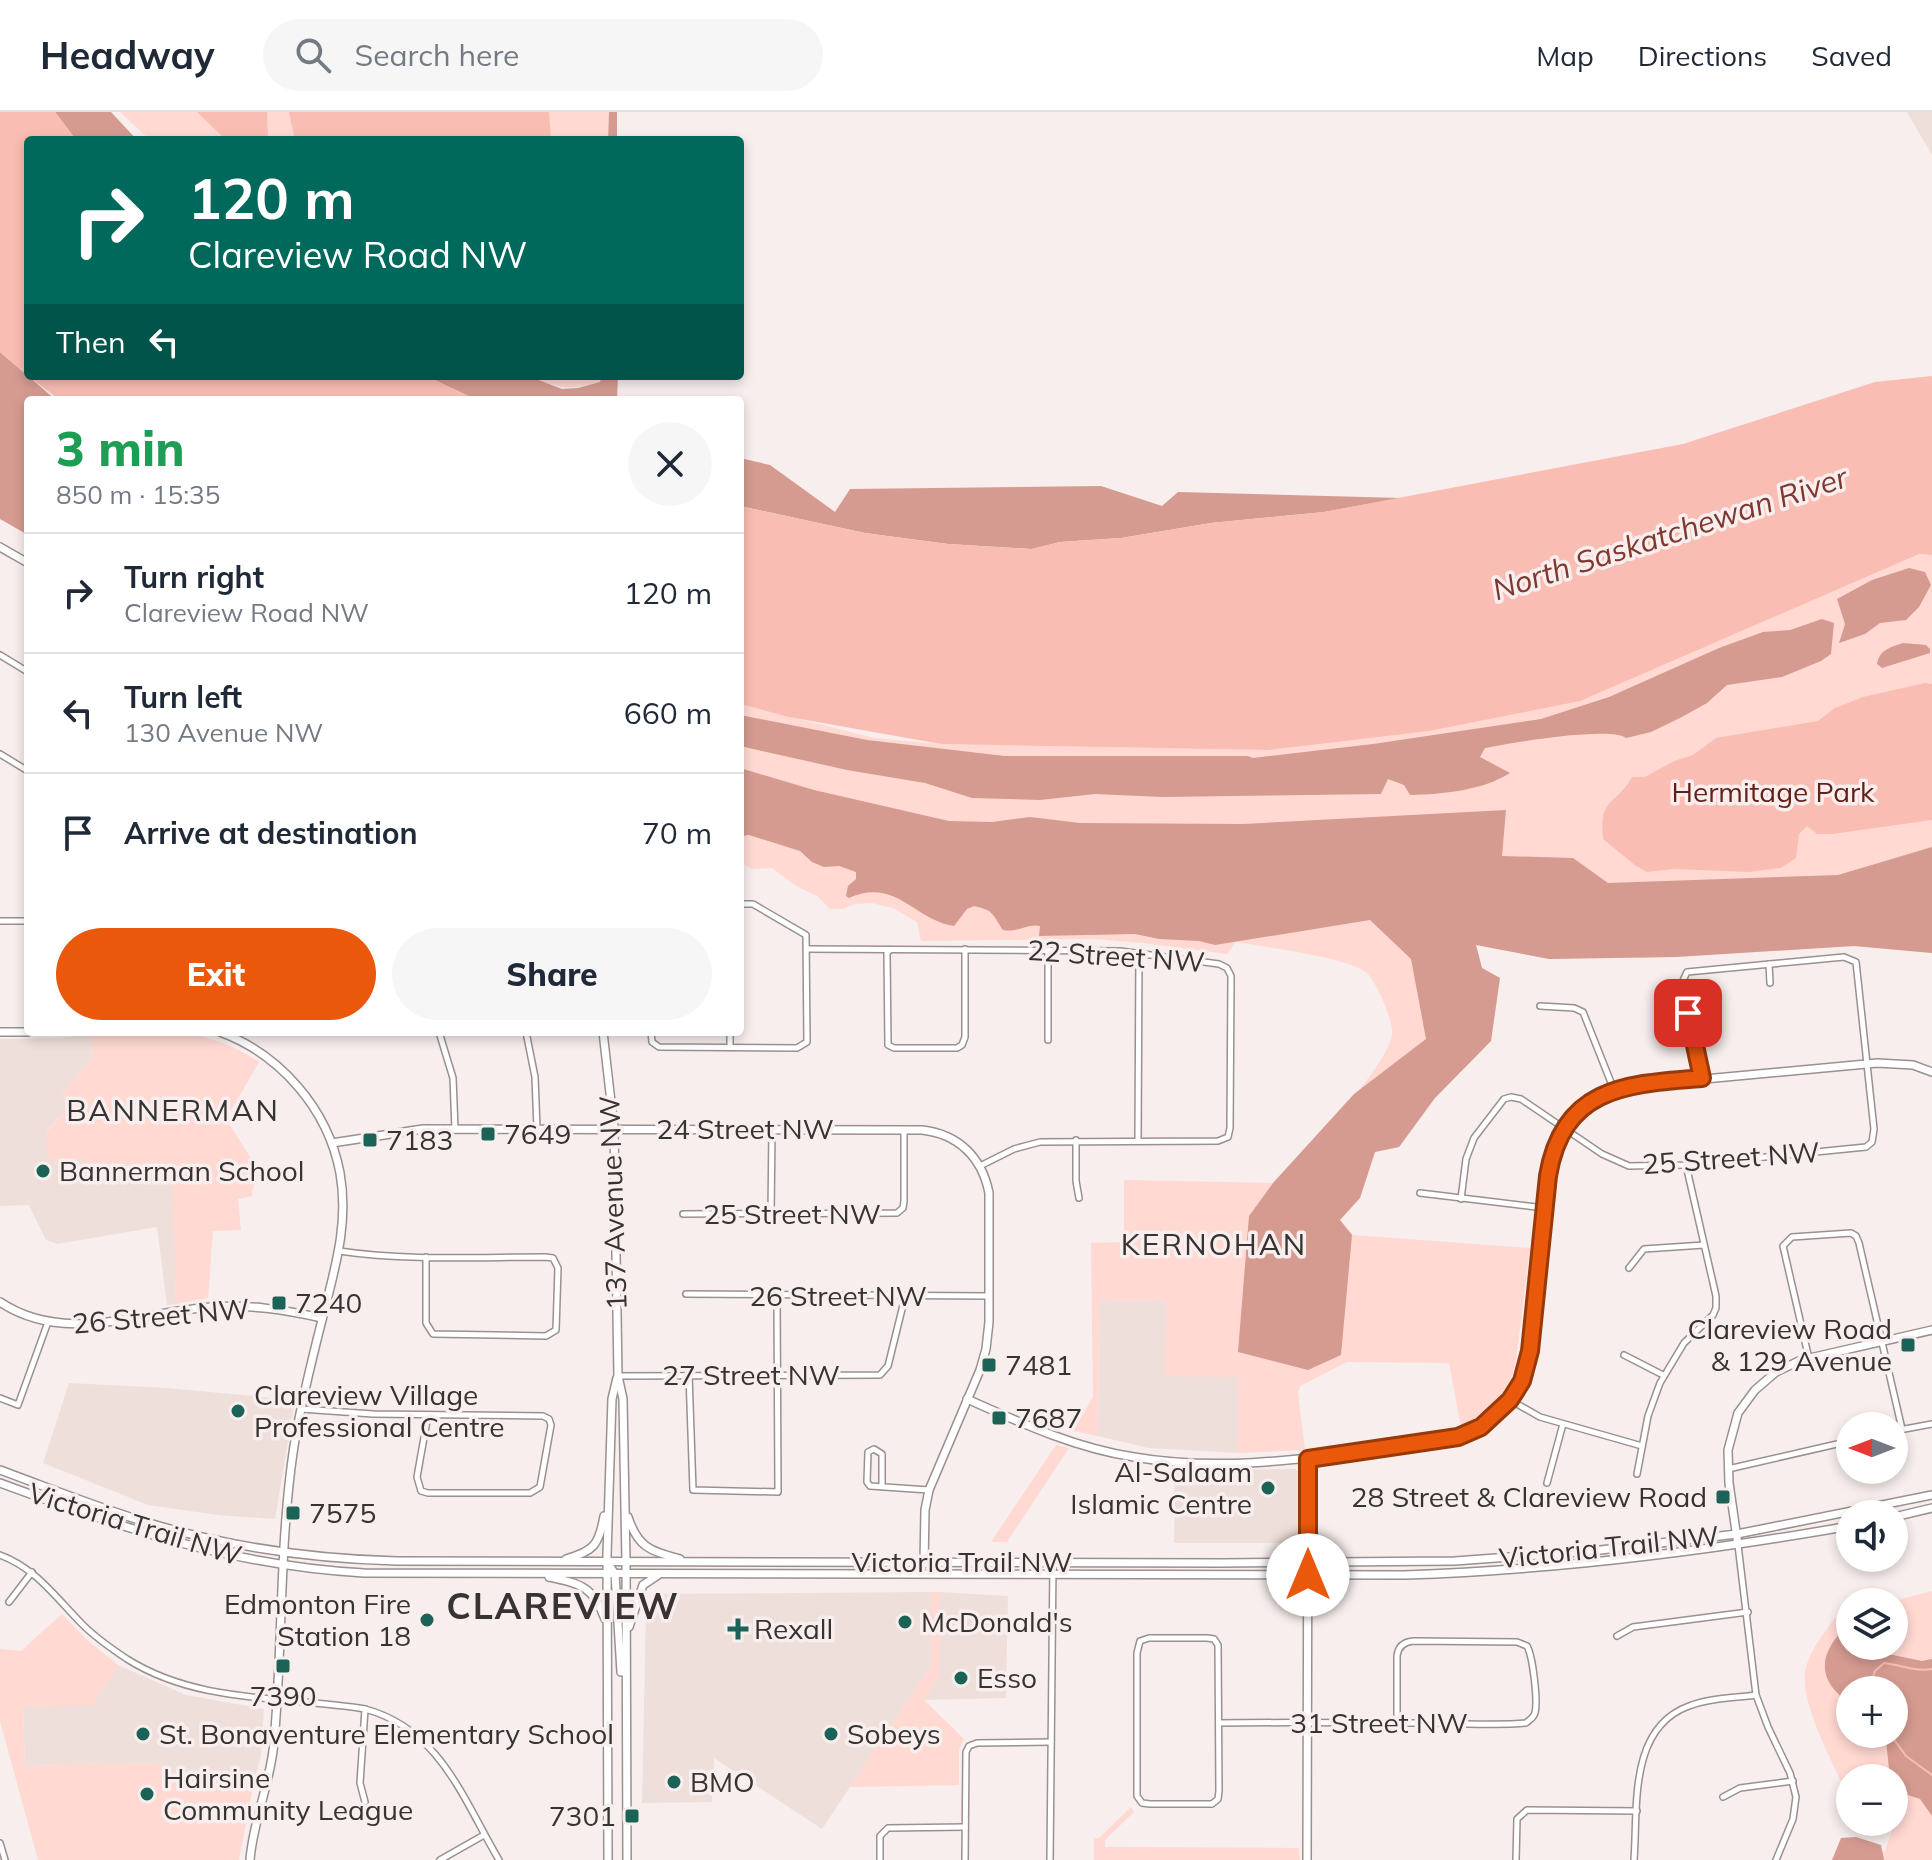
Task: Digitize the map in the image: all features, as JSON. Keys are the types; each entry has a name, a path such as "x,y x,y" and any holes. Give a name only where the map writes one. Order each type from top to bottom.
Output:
{"street":[{"path":"0,547 24,561"},
{"path":"0,655 24,670"},
{"path":"0,754 24,769"},
{"path":"651,1036 652,1042 659,1047 797,1048 805,1045 809,1038 808,939 802,931 753,904 744,904"},
{"path":"0,921 24,921"},
{"name":"22 Street NW","path":"808,949 1048,949 1139,953 1219,964 1227,968 1231,976 1230,1128 1225,1139 1138,1140"},
{"path":"890,950 887,953 888,1045 894,1048 941,1048 960,1047 964,1042 965,949"},
{"path":"1048,949 1048,1040"},
{"path":"924,1574 925,1510 929,1490 986,1349 989,1193 980,1166 1023,1146 1047,1141 1138,1140 1139,953"},
{"path":"1702,1078 1681,985 1684,975 1695,970 1844,957 1853,959 1859,968 1868,1064"},
{"path":"1769,964 1770,983"},
{"path":"1540,1006 1574,1008 1583,1012 1614,1090"},
{"path":"0,1032 24,1032"},
{"path":"229,1036 267,1058 308,1098 332,1143 343,1198 339,1251 301,1409 289,1482 281,1565 272,1761 250,1860"},
{"path":"440,1036 453,1078 455,1129"},
{"path":"527,1036 533,1063 537,1129"},
{"name":"137 Avenue NW","path":"603,1036 614,1128 618,1376 623,1399 627,1860"},
{"path":"730,1036 730,1047"},
{"path":"967,1399 1065,1440 1133,1457 1204,1463 1308,1459 1458,1437 1481,1427 1510,1400 1522,1381 1530,1351 1550,1165 1565,1129 1584,1107 1614,1090 1656,1082 1868,1064 1904,1064 1932,1072"},
{"name":"25 Street NW","path":"1461,1199 1471,1144 1501,1102 1511,1097 1521,1099 1602,1154 1629,1166 1686,1165 1861,1148 1872,1142 1874,1129 1868,1064"},
{"path":"771,1214 772,1129"},
{"name":"25 Street NW","path":"683,1214 890,1215 900,1211 904,1201 904,1129"},
{"name":"24 Street NW","path":"332,1143 408,1130 904,1129 939,1133 963,1146 980,1166"},
{"path":"1076,1140 1079,1198"},
{"path":"1637,1474 1651,1405 1663,1375 1684,1343 1713,1315 1716,1308 1716,1296 1686,1165"},
{"path":"1420,1193 1544,1208"},
{"path":"1809,1359 1783,1250 1787,1240 1796,1236 1854,1234 1859,1243 1898,1412"},
{"path":"1629,1268 1644,1249 1704,1245"},
{"path":"339,1251 378,1257 426,1257 545,1257 556,1261 558,1324 554,1332 546,1336 436,1335 429,1331 426,1323 426,1257"},
{"name":"26 Street NW","path":"686,1294 989,1296"},
{"path":"689,1375 693,1490 778,1492 777,1296"},
{"name":"27 Street NW","path":"618,1376 876,1376 888,1366 905,1297"},
{"name":"26 Street NW","path":"0,1302 48,1322 92,1325 233,1306 322,1318"},
{"name":"26 Street NW","path":"0,1398 18,1405 48,1322"},
{"path":"1776,1860 1795,1812 1796,1797 1793,1781 1756,1695 1728,1469 1732,1431 1748,1397 1776,1372 1809,1359 1932,1330"},
{"path":"1624,1355 1663,1375"},
{"name":"137 Avenue NW","path":"608,1860 607,1624 611,1574 607,1562 608,1495 612,1399 618,1376"},
{"path":"1510,1400 1540,1417 1642,1446"},
{"path":"301,1409 428,1415 539,1415 549,1419 551,1430 540,1487 530,1493 428,1493 419,1489 417,1477 428,1415"},
{"path":"1547,1483 1563,1424"},
{"path":"1908,1428 1932,1424"},
{"path":"1728,1469 1836,1444"},
{"path":"882,1487 882,1454 874,1449 868,1452 867,1482 870,1486 882,1487 929,1490"},
{"path":"1307,1860 1308,1459"},
{"name":"Victoria Trail NW","path":"0,1470 155,1525 282,1553 359,1560 1308,1563 1496,1559 1737,1534 1932,1495"},
{"name":"Victoria Trail NW","path":"0,1483 84,1514 183,1545 281,1565 364,1573 1308,1575 1496,1571 1656,1557 1836,1528"},
{"path":"556,1562 583,1554 596,1543 601,1534 608,1495"},
{"path":"626,1508 632,1530 644,1546 690,1562"},
{"path":"1908,1514 1932,1508"},
{"path":"0,1555 32,1572 86,1628 115,1651 178,1683 204,1690 365,1709 399,1722 427,1743 442,1762 499,1860"},
{"path":"1050,1860 1053,1563"},
{"path":"9,1602 32,1572"},
{"path":"531,1574 574,1582 587,1588 599,1604 607,1624"},
{"path":"611,1574 625,1714"},
{"path":"626,1637 643,1585 660,1574"},
{"path":"1617,1636 1633,1627 1748,1612"},
{"path":"1207,1638 1216,1642 1219,1649 1219,1723 1219,1791 1215,1802 1203,1805 1150,1804 1139,1800 1137,1653 1142,1640 1207,1638"},
{"name":"31 Street NW","path":"1219,1723 1307,1722 1397,1723 1522,1723 1534,1714 1531,1658 1527,1646 1517,1642 1428,1641 1401,1645 1397,1656 1397,1723"},
{"path":"1634,1860 1641,1761 1659,1726 1673,1713 1688,1706 1756,1695"},
{"path":"365,1709 360,1783 365,1802"},
{"path":"965,1860 966,1752 969,1746 977,1743 1051,1742"},
{"path":"1723,1797 1740,1788 1793,1781"},
{"path":"1516,1860 1516,1823 1520,1814 1531,1810 1637,1811"},
{"path":"880,1860 882,1833 892,1827 965,1827"},
{"path":"440,1860 484,1835"},
{"path":"0,1843 5,1860"}],"shaded area":[{"path":"55,112 111,112 133,136 73,136"},
{"path":"609,112 617,112 617,136 608,136"},
{"path":"1907,112 1932,112 1932,155"},
{"path":"0,352 24,373 24,380 33,380 51,396 24,396 24,533 0,519"},
{"path":"434,380 538,380 562,389 578,388 601,380 618,380 617,396 468,396"},
{"path":"744,459 770,465 835,512 850,489 1101,486 1162,506 1178,492 1401,498 1324,512 1211,523 1121,538 1060,542 1032,549 948,544 865,533 744,507"},
{"path":"1909,568 1925,572 1931,585 1919,607 1906,620 1880,623 1865,634 1839,643 1845,624 1837,599 1872,580"},
{"path":"1822,619 1834,623 1831,654 1782,677 1727,685 1707,703 1651,732 1626,738 1601,734 1558,737 1485,748 1480,757 1510,773 1474,788 1448,792 1410,795 1404,785 1388,779 1381,794 1162,797 1095,794 1040,800 972,798 925,783 847,770 744,747 744,716 867,740 1005,756 1253,758 1541,719 1609,697 1763,632 1790,630"},
{"path":"1903,643 1926,645 1930,653 1882,668 1877,664 1883,652"},
{"path":"744,769 814,790 949,821 992,822 1030,817 1080,823 1243,824 1506,810 1502,856 1573,858 1608,883 1838,875 1932,847 1932,953 1854,946 1676,957 1549,959 1476,945 1482,968 1500,978 1491,1041 1435,1098 1399,1147 1375,1152 1360,1198 1340,1220 1352,1235 1341,1355 1308,1370 1238,1352 1249,1216 1273,1183 1354,1094 1426,1039 1411,959 1370,920 1215,945 1135,934 1039,936 1040,926 1003,930 990,912 974,906 967,909 954,926 927,916 892,896 865,893 849,898 846,896 848,886 856,879 856,872 839,866 824,867 812,862 800,851 744,836"},
{"name":"Bannerman School","path":"91,1036 93,1057 62,1094 72,1104 47,1130 47,1160 86,1159 86,1182 173,1185 176,1304 167,1305 157,1227 57,1244 46,1240 29,1205 0,1206 0,1039"},
{"path":"1166,1300 1238,1377 1238,1453 1148,1448 1098,1436 1099,1301"},
{"path":"69,1383 295,1400 275,1519 148,1505 43,1463"},
{"path":"1295,1469 1299,1472 1298,1543 1174,1543 1175,1470"},
{"path":"931,1592 931,1666 822,1829 714,1758 712,1802 642,1803 646,1611 658,1594"},
{"path":"939,1592 1008,1596 1006,1698 924,1700 939,1677"},
{"path":"1836,1638 1836,1660 1932,1659 1932,1816 1920,1799 1908,1795 1908,1764 1888,1764 1887,1748 1908,1748 1908,1676 1836,1676 1836,1692 1826,1674 1825,1664"},
{"name":"St. Bonaventure Elementary School","path":"118,1665 186,1695 264,1709 261,1754 253,1787 162,1780 161,1763 25,1766 23,1707 93,1705"},
{"path":"1856,1837 1881,1845 1884,1860 1832,1860 1841,1838"}],"green space":[{"path":"120,112 609,112 608,136 146,136"},
{"path":"539,380 601,380 579,387 556,386"},
{"name":"Hermitage Park","path":"1919,554 1932,555 1932,953 1854,946 1676,957 1549,959 1476,945 1482,968 1500,978 1491,1041 1435,1098 1399,1147 1375,1152 1360,1198 1340,1220 1353,1235 1530,1248 1515,1368 1494,1402 1461,1427 1449,1363 1347,1362 1300,1386 1298,1393 1305,1450 1238,1453 1238,1377 1165,1376 1166,1300 1099,1301 1098,1436 1073,1431 1093,1397 1091,1243 1124,1242 1124,1180 1273,1183 1358,1091 1386,1051 1392,1029 1380,994 1367,973 1357,967 1325,957 1236,942 1227,954 1093,939 921,941 917,922 893,908 872,903 830,909 817,896 796,886 772,868 751,869 744,865 744,705 874,738 941,744 1268,750"},
{"path":"91,1036 198,1036 240,1051 259,1062 226,1119 259,1171 252,1196 238,1199 241,1230 213,1231 208,1298 176,1304 172,1185 86,1182 86,1159 47,1161 47,1131 72,1104 62,1094 93,1057"},
{"path":"1056,1445 1069,1448 1007,1542 991,1542"},
{"path":"1932,1591 1932,1860 1832,1860 1843,1847 1885,1851 1890,1836 1908,1836 1908,1764 1836,1764 1836,1771 1813,1718 1805,1672 1813,1651 1835,1618 1836,1660 1908,1660 1908,1597"},
{"path":"931,1592 939,1592 939,1677 924,1700 964,1739 959,1750 959,1785 850,1787 931,1666"},
{"path":"62,1614 118,1665 93,1706 23,1707 25,1766 161,1763 162,1780 253,1787 239,1860 38,1860 0,1721 0,1649 21,1651"},
{"path":"1131,1807 1134,1812 1105,1840 1105,1847 1299,1848 1300,1860 1094,1860 1094,1838 1099,1838"}],"water":[{"path":"0,112 55,112 73,136 24,136 24,373 0,352"},
{"path":"197,112 267,112 268,136 222,136"},
{"path":"289,112 549,112 551,136 294,136"},
{"name":"North Saskatchewan River","path":"1932,376 1932,555 1919,554 1580,701 1429,731 1268,750 941,744 789,717 744,705 744,507 865,533 948,544 1032,549 1060,542 1121,538 1211,523 1324,512 1683,444 1875,382"},
{"path":"33,380 434,380 468,396 55,396"},
{"path":"1932,684 1932,820 1832,834 1817,834 1807,826 1799,834 1796,858 1781,868 1748,872 1674,869 1647,872 1603,839 1606,808 1632,777 1645,777 1674,761 1693,755 1716,738 1818,721 1835,708 1863,697"}],"waterway":[{"path":"1873,1676 1884,1663 1932,1669"},
{"path":"1900,1748 1932,1775"}],"place":[{"name":"7649","path":"488,1134"},
{"name":"7183","path":"370,1140"},
{"name":"Bannerman School","path":"43,1171"},
{"name":"7240","path":"279,1303"},
{"name":"Clareview Road & 129 Avenue","path":"1908,1345"},
{"name":"7481","path":"989,1365"},
{"name":"Clareview Village Professional Centre","path":"238,1411"},
{"name":"7687","path":"999,1418"},
{"name":"Al-Salaam Islamic Centre","path":"1268,1488"},
{"name":"28 Street & Clareview Road","path":"1723,1497"},
{"name":"7575","path":"293,1513"},
{"name":"Edmonton Fire Station 18","path":"427,1620"},
{"name":"McDonald's","path":"905,1622"},
{"name":"Rexall","path":"738,1629"},
{"name":"7390","path":"283,1666"},
{"name":"Esso","path":"961,1678"},
{"name":"St. Bonaventure Elementary School","path":"143,1734"},
{"name":"Sobeys","path":"831,1734"},
{"name":"BMO","path":"674,1782"},
{"name":"Hairsine Community League","path":"147,1794"},
{"name":"7301","path":"632,1816"}],"district":[{"name":"BANNERMAN","path":"173,1111"},
{"name":"KERNOHAN","path":"1214,1245"},
{"name":"CLAREVIEW","path":"563,1606"}],"route":[{"path":"1308,1575 1308,1459 1458,1437 1481,1427 1510,1400 1522,1381 1530,1351 1548,1176 1555,1148 1577,1114 1609,1092 1656,1082 1702,1078 1688,1013"}]}
